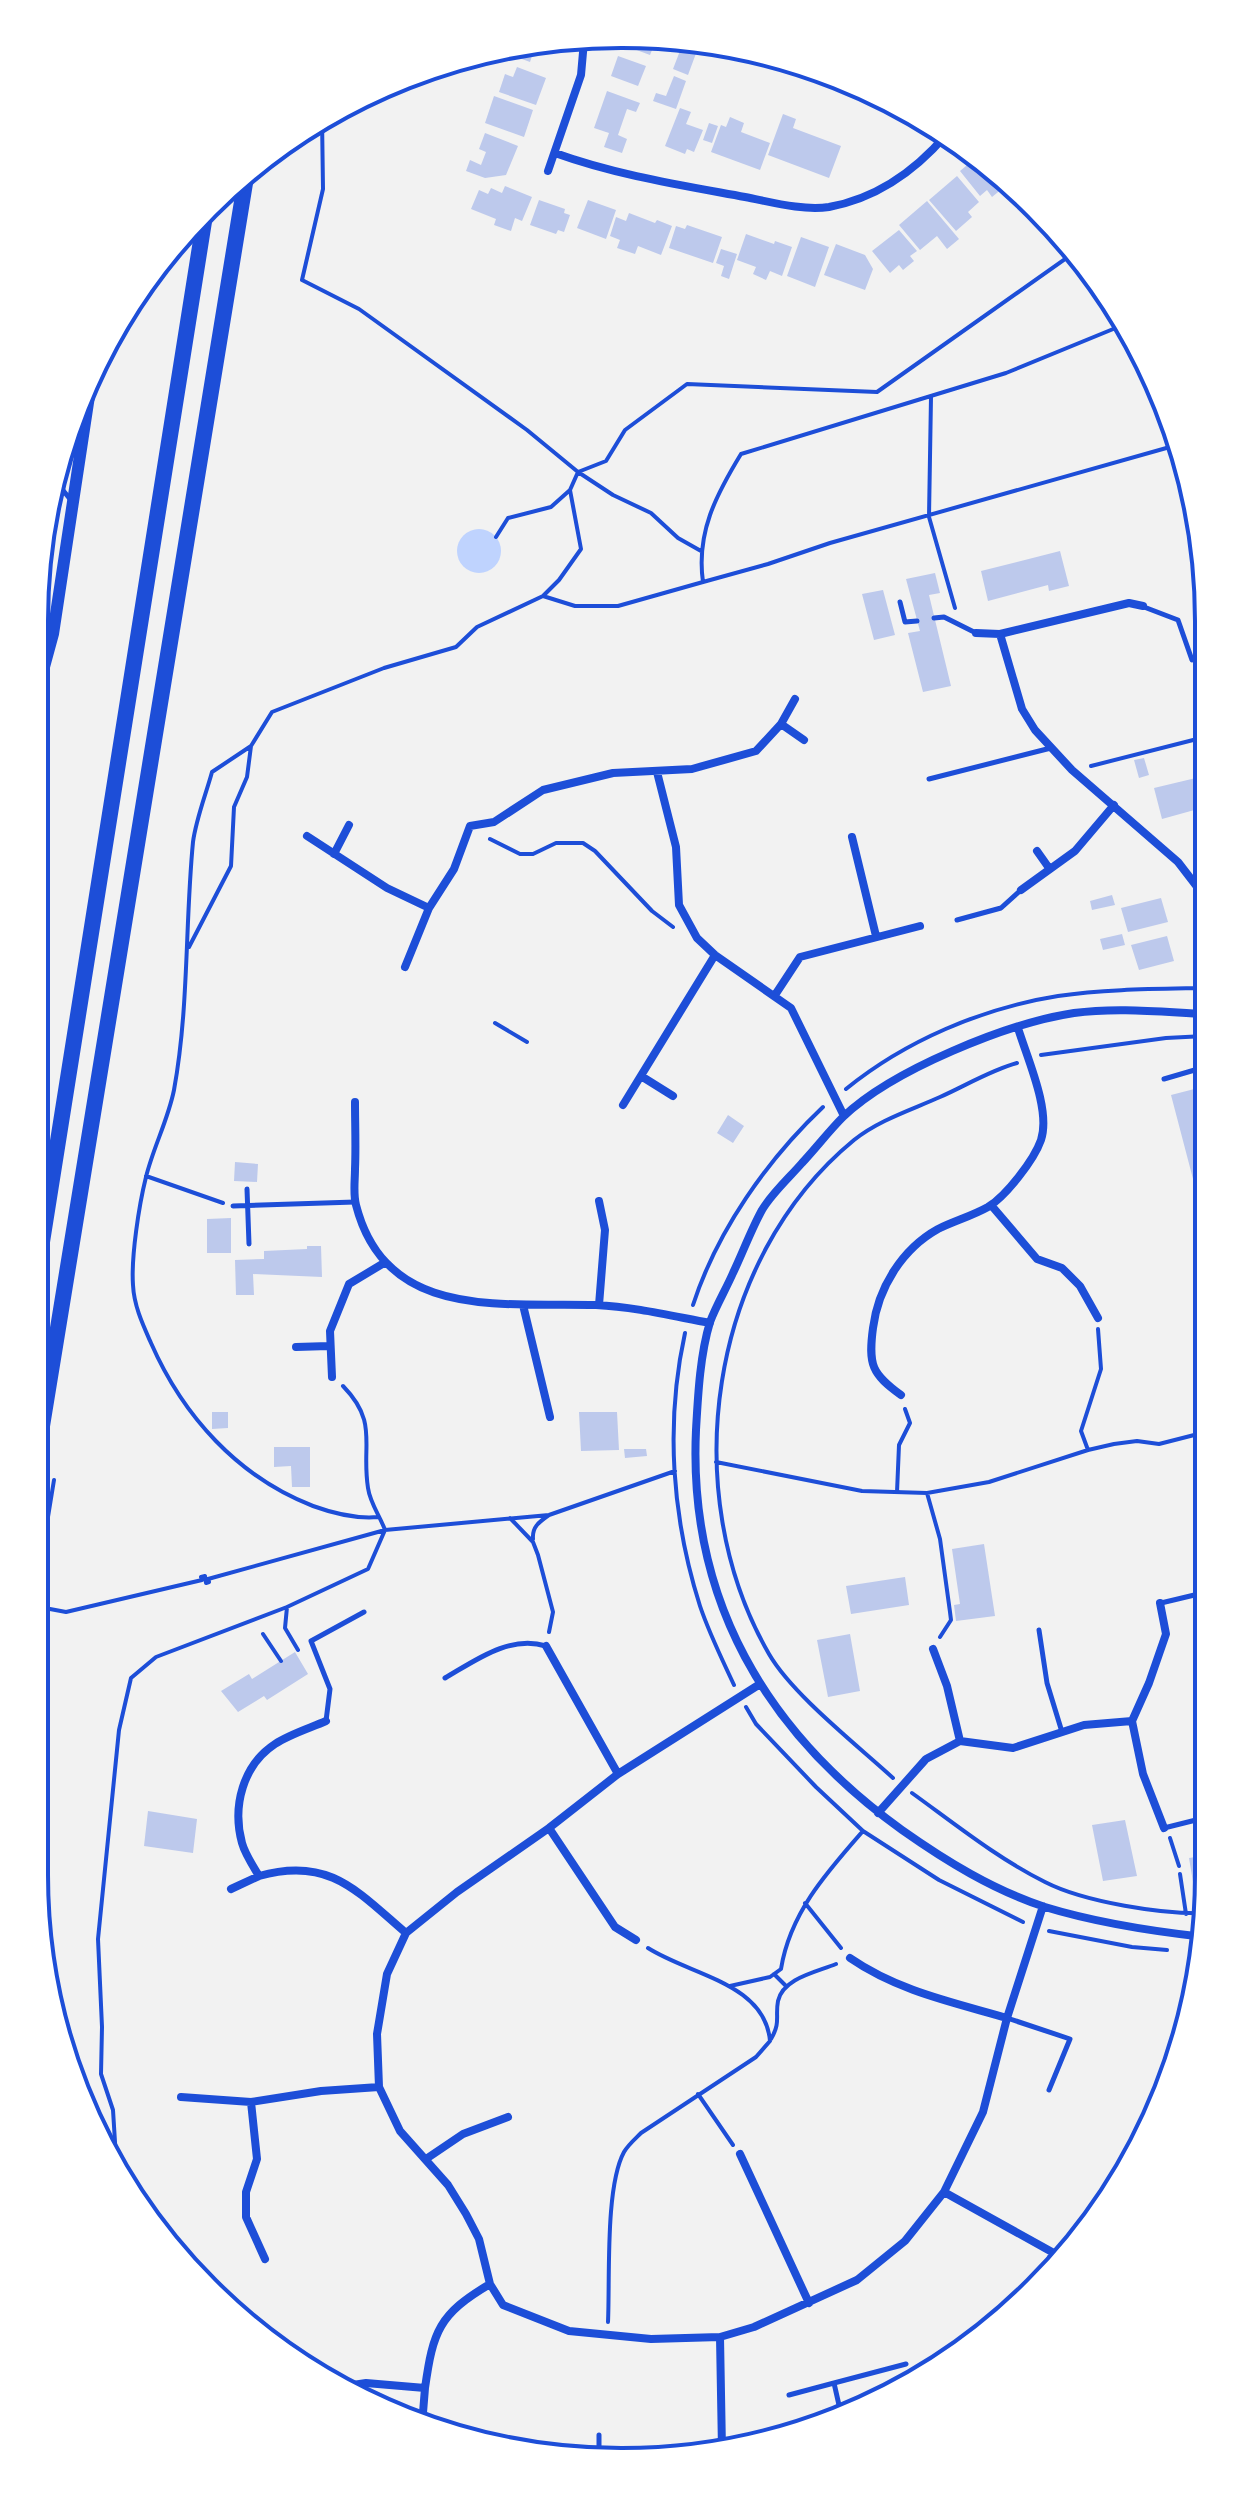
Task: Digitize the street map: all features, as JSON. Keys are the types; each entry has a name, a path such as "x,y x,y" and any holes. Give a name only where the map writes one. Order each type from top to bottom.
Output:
{"highway":[{"path":"48,1389 244,189"},
{"path":"48,1204 203,230"}],"street":[{"path":"548,171 581,75 583,49"},
{"path":"555,153 622,175 782,204 826,208 862,199 895,182 924,161 938,144"},
{"path":"48,652 86,418"},
{"path":"976,633 1000,634 1129,603 1143,606"},
{"path":"1000,634 1022,709 1035,730 1072,770 1195,880"},
{"path":"405,967 429,908 454,869 470,826 494,822 543,790 613,773 692,769 756,751 781,724 795,699"},
{"path":"781,724 804,740"},
{"path":"657,772 676,847 679,905 697,938 715,955 791,1008 844,1116"},
{"path":"1021,890 1075,851 1114,805"},
{"path":"334,854 349,825"},
{"path":"307,836 387,888 429,908"},
{"path":"852,837 876,936"},
{"path":"1037,851 1049,868"},
{"path":"775,995 800,957 920,926"},
{"path":"623,1105 715,955"},
{"path":"1191,1936 1127,1928 1043,1906 990,1885 930,1850 878,1813 842,1781 789,1725 741,1652 721,1606 700,1523 695,1450 698,1394 710,1323 764,1207 844,1116 874,1093 914,1070 962,1047 1018,1028 1074,1013 1195,1014"},
{"path":"901,1395 878,1378 870,1351 874,1316 885,1284 909,1252 936,1230 991,1205 1028,1166 1042,1139 1044,1117 1018,1028"},
{"path":"641,1076 673,1096"},
{"path":"355,1102 355,1202 365,1231 384,1263 422,1287 478,1304 599,1305 710,1323"},
{"path":"599,1201 605,1230 599,1305"},
{"path":"991,1205 1037,1259 1062,1268 1080,1286 1098,1318"},
{"path":"332,1377 330,1331 349,1284 384,1263"},
{"path":"523,1305 550,1417"},
{"path":"296,1347 329,1346"},
{"path":"1160,1603 1166,1634 1132,1721 1143,1774 1164,1828"},
{"path":"546,1646 618,1774"},
{"path":"933,1649 947,1686 960,1741"},
{"path":"760,1684 618,1774 549,1828 457,1892 406,1933 387,1974 377,2034 379,2087 400,2131 426,2159 466,2214 479,2239 490,2284 503,2305 569,2331 651,2339 720,2337 754,2327 857,2280 905,2241 944,2192 983,2112 1007,2018 1043,1906"},
{"path":"259,1876 242,1845 238,1816 242,1788 255,1761 276,1743 326,1721"},
{"path":"878,1813 926,1759 960,1741 1013,1748 1084,1725 1132,1721"},
{"path":"549,1828 615,1927 636,1940"},
{"path":"231,1889 272,1872 318,1871 347,1883 406,1933"},
{"path":"850,1958 876,1976 1007,2018"},
{"path":"181,2097 251,2102 321,2091 379,2087"},
{"path":"251,2102 257,2159 246,2192 246,2217 265,2259"},
{"path":"426,2159 463,2134 508,2117"},
{"path":"740,2154 809,2303"},
{"path":"944,2192 1052,2252"},
{"path":"423,2412 430,2350 444,2319 464,2300 490,2284"},
{"path":"720,2337 722,2439"},
{"path":"359,2384 425,2388"}],"lane":[{"path":"64,491 73,503"},
{"path":"900,602 905,622 917,621"},
{"path":"1143,606 1178,620 1192,660"},
{"path":"934,618 944,617 976,633"},
{"path":"929,779 1051,748"},
{"path":"957,920 1001,908 1021,890"},
{"path":"1164,1079 1195,1070"},
{"path":"247,1189 249,1244"},
{"path":"233,1206 355,1202"},
{"path":"1160,1603 1195,1595"},
{"path":"326,1721 330,1689 311,1641 364,1612"},
{"path":"1039,1630 1047,1683 1062,1732"},
{"path":"445,1678 493,1651 530,1641 546,1646"},
{"path":"1164,1828 1195,1820"},
{"path":"1007,2018 1070,2039 1049,2090"},
{"path":"789,2395 906,2364"},
{"path":"834,2383 839,2405"},
{"path":"599,2435 599,2447"}],"path":[{"path":"322,133 323,189 302,280 359,309 527,430 578,472 613,495 651,513 678,538 701,551"},
{"path":"496,537 508,518 551,507 570,490 578,472 606,461 625,430 687,384 877,392 1065,259"},
{"path":"703,582 701,551 706,520 741,454 1006,373 1114,329"},
{"path":"931,397 929,517 960,625"},
{"path":"543,596 575,606 618,606 1168,448"},
{"path":"187,951 231,866 234,807 247,777 251,746 272,712 384,668 456,647 477,627 543,596 581,549 570,490"},
{"path":"1072,770 1195,739"},
{"path":"251,746 212,772 194,839 173,1092 146,1176 133,1285 139,1316 174,1388 214,1439 245,1470 283,1494 324,1510 359,1519 378,1517"},
{"path":"470,826 520,854 533,854 556,843 583,843 595,851 652,911 674,928"},
{"path":"846,1089 915,1043 1005,1009 1058,996 1195,989"},
{"path":"495,1023 527,1042"},
{"path":"1194,1914 1092,1898 1047,1884 985,1847 901,1785 816,1707 771,1657 739,1588 719,1501 716,1462 720,1389 732,1332 762,1254 805,1191 838,1155 871,1128 1011,1064 1104,1046 1195,1037"},
{"path":"834,1099 794,1137 744,1201 698,1292 689,1319 674,1405 672,1449 682,1536 700,1607 739,1697 756,1724 863,1831 939,1880 1036,1929 1132,1947 1174,1950"},
{"path":"146,1176 233,1206"},
{"path":"1088,1450 1081,1431 1101,1369 1098,1318"},
{"path":"332,1377 358,1401 367,1427 368,1490 385,1530"},
{"path":"897,1493 899,1445 910,1423 901,1395"},
{"path":"709,1460 822,1484 897,1493 927,1493 989,1482 1088,1450 1137,1441 1159,1444 1195,1435"},
{"path":"48,1609 66,1612 202,1580 201,1577 205,1576 206,1583 208,1579 385,1530 549,1515 675,1471"},
{"path":"927,1493 940,1539 951,1620 933,1649"},
{"path":"546,1646 553,1612 533,1542 533,1532 536,1524 549,1515"},
{"path":"510,1518 533,1542"},
{"path":"115,2143 113,2110 101,2074 98,1939 119,1730 131,1678 156,1657 287,1607 368,1569 385,1530"},
{"path":"285,1628 287,1607"},
{"path":"263,1634 281,1661"},
{"path":"1164,1828 1174,1843 1179,1866"},
{"path":"729,1986 774,1974 781,1969 784,1951 805,1903 820,1879 863,1831"},
{"path":"1180,1874 1186,1914"},
{"path":"607,2335 613,2189 625,2149 641,2133 756,2057 779,2026 778,2001 786,1986 850,1958 805,1903"},
{"path":"636,1940 669,1961 729,1986 752,2000 769,2030 770,2041"},
{"path":"774,1974 786,1986"},
{"path":"698,2094 740,2154"}],"water":[{"path":"479,529 494,536 501,551 494,566 479,573 464,566 457,551 464,536"}],"building":[{"path":"632,48 652,49 650,55"},
{"path":"680,51 696,53 688,75 673,69"},
{"path":"532,55 530,62 518,58"},
{"path":"618,56 646,66 638,86 611,76"},
{"path":"517,67 546,78 536,105 499,92 505,74 513,77"},
{"path":"674,76 686,81 676,109 653,101 656,93 666,96"},
{"path":"607,91 640,103 636,112 627,109 618,135 627,139 622,153 604,147 609,133 594,128"},
{"path":"494,96 533,110 524,137 485,123"},
{"path":"680,108 691,112 686,124 703,130 694,152 687,149 685,154 665,146"},
{"path":"783,114 796,119 793,128 841,146 829,178 768,155"},
{"path":"730,117 744,123 741,132 770,143 760,170 711,152 721,125 726,127"},
{"path":"709,123 718,126 712,143 703,140"},
{"path":"485,133 518,146 506,175 485,178 466,171 470,160 481,165 486,152 479,149"},
{"path":"968,165 1000,190 992,197 987,190 980,196 960,171"},
{"path":"957,176 979,202 968,212 972,217 956,231 929,200"},
{"path":"505,186 532,197 522,221 515,218 511,231 494,225 496,219 471,209 479,190 488,194 491,188 502,193"},
{"path":"539,200 565,209 564,213 570,215 564,232 558,230 556,234 530,225"},
{"path":"588,200 616,210 606,239 577,228"},
{"path":"927,201 959,239 947,249 937,236 920,250 899,225"},
{"path":"629,213 672,226 661,255 638,246 635,254 617,248 620,240 610,236 616,217 626,221"},
{"path":"687,225 722,237 713,263 669,248 676,226 685,229"},
{"path":"899,230 917,251 910,256 914,261 903,270 899,265 890,273 872,251"},
{"path":"746,234 792,247 782,276 770,271 766,280 753,274 756,267 737,260"},
{"path":"801,237 829,247 815,287 787,276"},
{"path":"836,244 865,255 873,269 865,290 824,275"},
{"path":"721,249 737,254 729,279 721,276 724,266 716,263"},
{"path":"1060,551 1069,586 1049,591 1048,585 988,601 981,571"},
{"path":"935,573 940,593 929,595 951,686 923,692 908,633 920,631 906,579"},
{"path":"883,590 895,635 874,640 862,594"},
{"path":"1144,758 1149,775 1139,778 1134,760"},
{"path":"1195,778 1195,810 1162,819 1154,788"},
{"path":"1112,895 1115,905 1092,910 1090,901"},
{"path":"1161,898 1168,922 1128,932 1121,908"},
{"path":"1122,934 1125,945 1103,950 1100,939"},
{"path":"1167,936 1174,961 1139,970 1131,945"},
{"path":"1195,1089 1195,1187 1171,1095"},
{"path":"728,1115 744,1126 733,1143 717,1133"},
{"path":"235,1162 258,1164 257,1182 234,1181"},
{"path":"231,1218 231,1253 207,1253 207,1219"},
{"path":"307,1246 321,1246 322,1277 253,1274 254,1295 236,1295 235,1260 264,1259 264,1251 307,1249"},
{"path":"212,1412 228,1412 228,1428 212,1429"},
{"path":"579,1412 617,1412 619,1450 581,1451"},
{"path":"274,1447 310,1447 310,1487 292,1487 291,1466 274,1467"},
{"path":"624,1449 646,1449 647,1456 625,1458"},
{"path":"984,1544 995,1616 956,1621 954,1605 960,1604 952,1549"},
{"path":"905,1577 909,1605 851,1614 846,1586"},
{"path":"850,1634 860,1691 828,1697 817,1640"},
{"path":"295,1652 308,1674 267,1700 264,1696 238,1712 221,1691 249,1674 252,1679"},
{"path":"148,1811 197,1819 193,1853 144,1846"},
{"path":"1125,1820 1137,1876 1103,1881 1092,1825"},
{"path":"1195,1857 1195,1882 1193,1882 1189,1858"}]}
